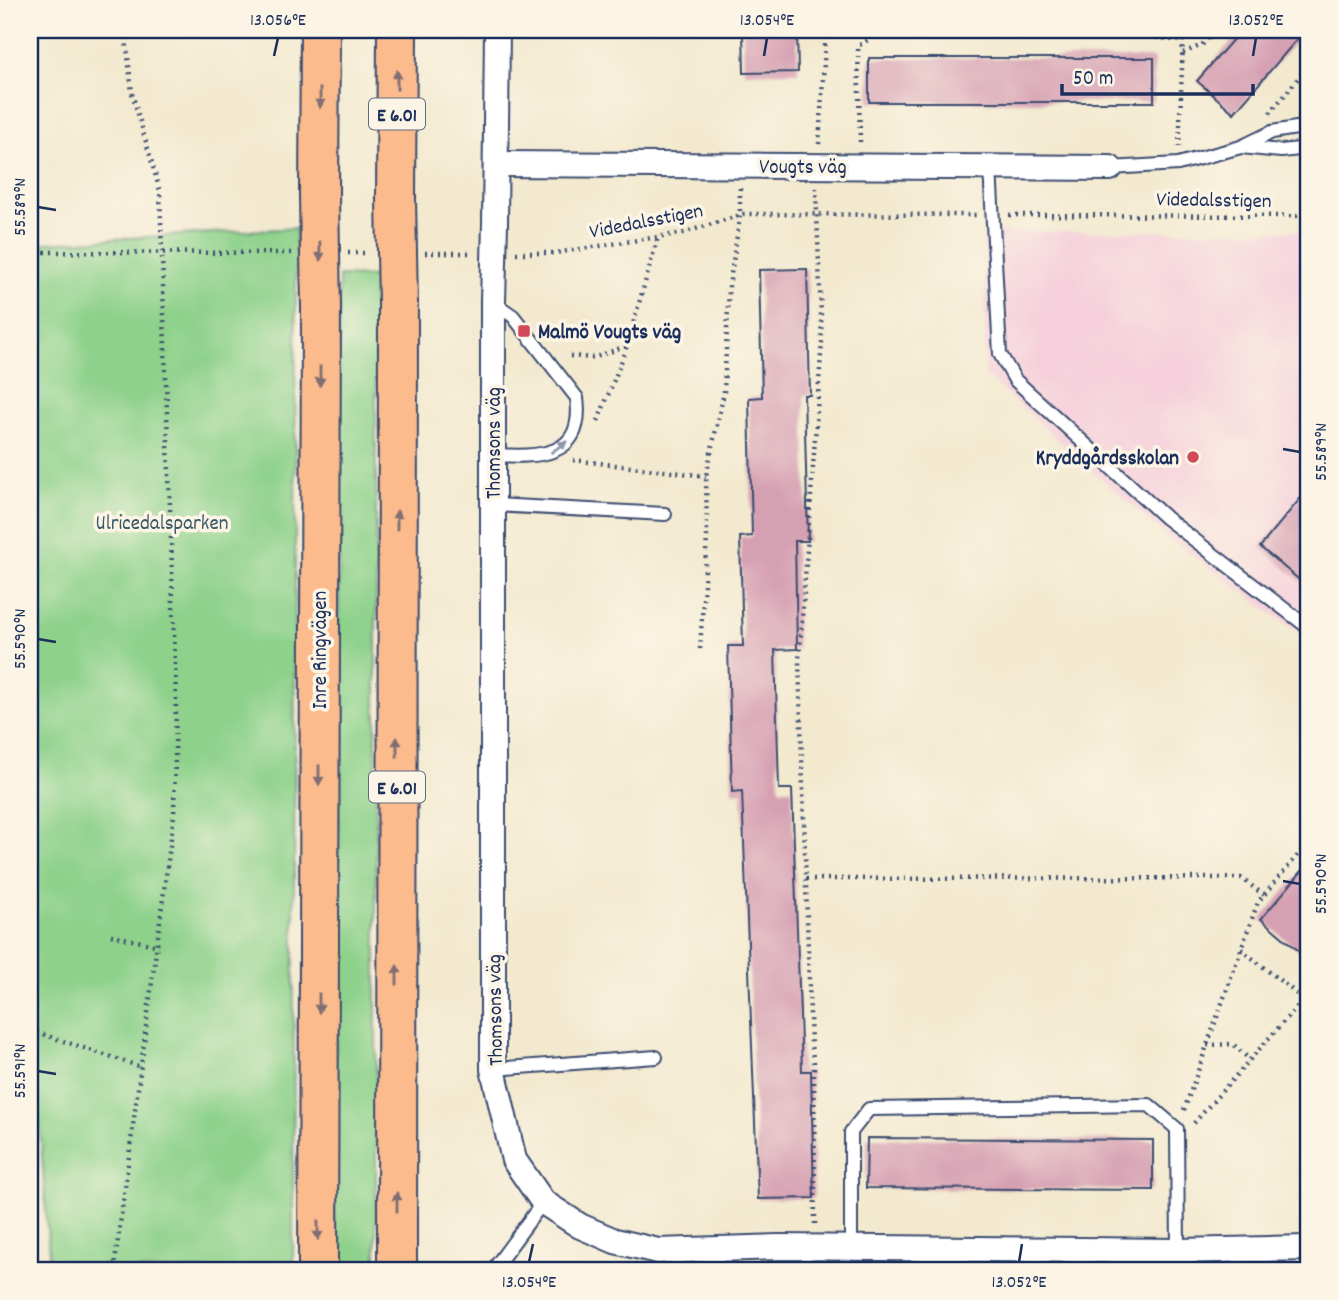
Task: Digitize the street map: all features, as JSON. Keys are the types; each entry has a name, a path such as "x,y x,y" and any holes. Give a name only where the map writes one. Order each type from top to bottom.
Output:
{"highway":[{"name":"Inre Ringvägen","path":"318,1270 320,30"},
{"name":"E 6.01","path":"397,30 397,1270"}],"street":[{"name":"Thomsons väg","path":"496,30 493,302 493,1069 514,1160 543,1202 580,1226 615,1241 658,1251 677,1260 814,1247 1178,1251 1309,1248"},
{"name":"Vougts väg","path":"496,164 1110,168"}],"lane":[{"path":"1110,168 1178,164 1241,147 1272,132 1309,126"},
{"path":"1241,147 1281,151 1309,148"},
{"path":"990,167 1000,354 1016,380 1166,518 1309,628"},
{"path":"493,302 513,316 577,398 579,412 575,429 566,444 552,453 531,457 493,455"},
{"path":"493,505 665,514"},
{"path":"493,1069 656,1057"},
{"path":"852,1248 851,1132 869,1109 1149,1105 1177,1136 1178,1251"},
{"path":"493,1270 543,1202"}],"path":[{"path":"114,1270 159,946 174,815 176,697 160,191 132,93 125,30"},
{"path":"818,166 826,30"},
{"path":"1178,164 1183,41 1187,30"},
{"path":"1183,53 1202,45 1215,30"},
{"path":"860,166 858,46 883,31 1136,35 1183,41"},
{"path":"1241,147 1309,65"},
{"path":"814,1247 817,1201 814,1063 811,1046 799,661 822,341 815,215"},
{"path":"700,649 707,537 706,476 724,392 729,286 740,216"},
{"name":"Videdalsstigen","path":"503,253 555,253 658,237 740,216 1309,216"},
{"path":"595,428 627,345 658,237"},
{"path":"30,253 296,253"},
{"path":"336,253 376,253"},
{"path":"414,253 477,253"},
{"path":"570,356 593,358 627,345"},
{"path":"572,459 706,476"},
{"path":"1177,1136 1258,902 1309,842"},
{"path":"806,879 1241,878 1264,895"},
{"path":"111,935 159,946"},
{"path":"1241,949 1303,999"},
{"path":"1177,1136 1309,993"},
{"path":"30,1030 141,1067"},
{"path":"1207,1045 1233,1044 1250,1060"}],"shaded area":[{"name":"Kryddgårdsskolan","path":"1309,231 1309,640 1168,538 985,375 984,232"}],"green space":[{"name":"Ulricedalsparken","path":"296,228 293,1270 50,1270 38,1098 30,1095 30,244"},
{"path":"339,276 376,277 376,1270 334,1270 339,740"}],"building":[{"path":"743,30 797,30 798,72 744,73"},
{"path":"1241,30 1305,30 1234,113 1197,81"},
{"path":"869,58 1154,58 1154,102 869,102"},
{"path":"807,269 810,395 804,395 808,541 795,541 797,649 775,650 779,789 792,789 802,1071 811,1071 814,1198 758,1199 742,791 732,792 728,646 743,646 740,537 752,536 749,398 762,397 759,270"},
{"path":"1309,488 1309,588 1260,547"},
{"path":"1309,863 1309,939 1299,951 1261,919"},
{"path":"867,1138 1153,1140 1153,1190 866,1188"}],"place":[{"name":"Malmö Vougts väg","path":"524,331"},
{"name":"Kryddgårdsskolan","path":"1193,457"}]}
